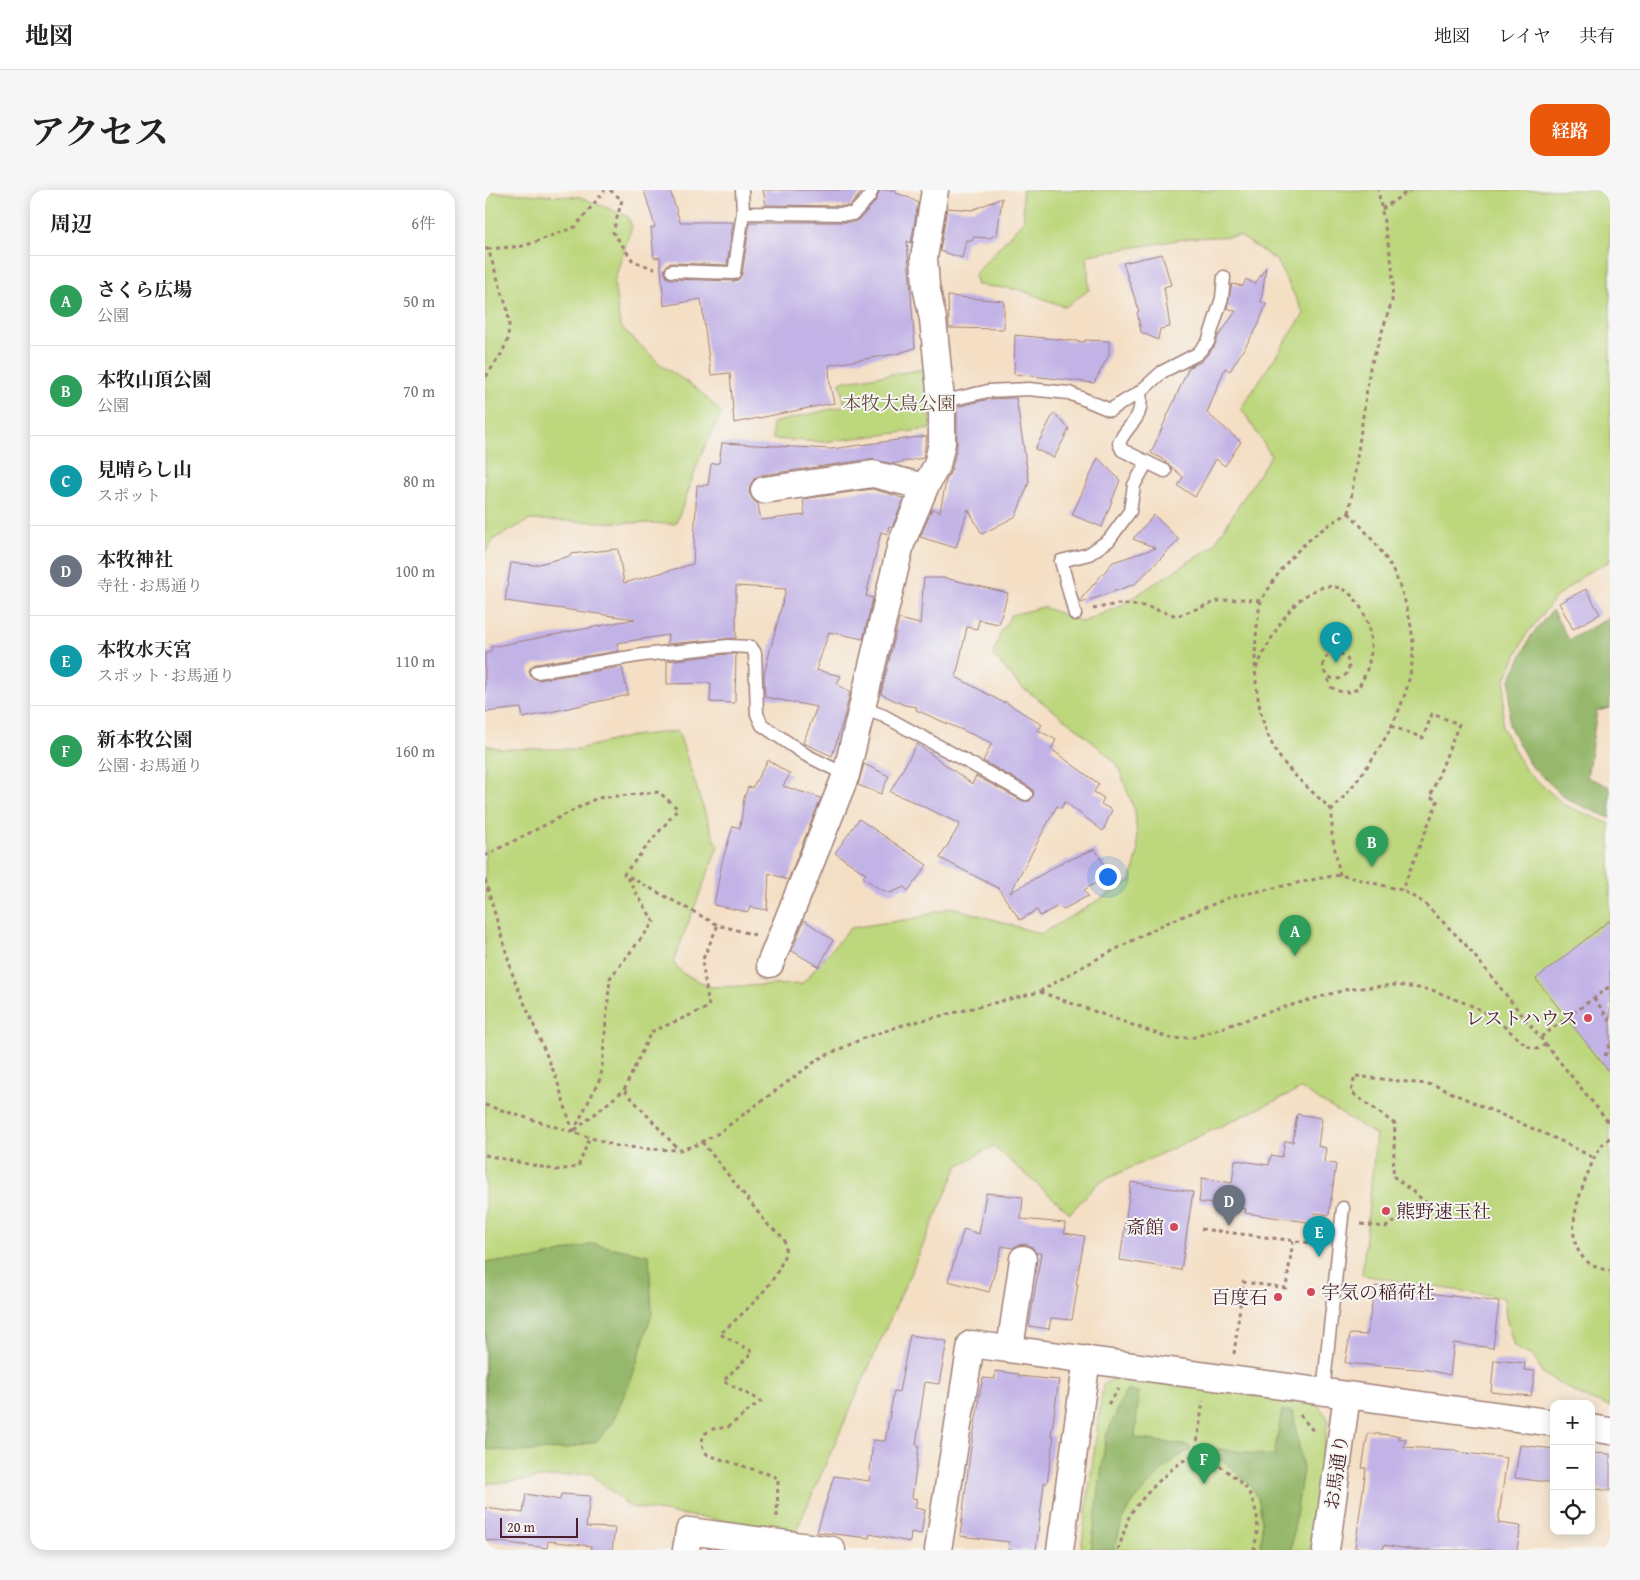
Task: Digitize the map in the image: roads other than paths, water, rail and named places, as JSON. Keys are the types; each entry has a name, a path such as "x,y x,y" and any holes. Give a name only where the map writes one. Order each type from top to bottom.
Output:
{"street":[{"path":"775,953 846,775 901,544 925,487 937,465 942,443 941,402 933,319 926,286 924,258 935,190"},
{"path":"764,490 873,474 925,487"},
{"path":"1009,1349 1023,1259"},
{"path":"937,1550 971,1344 1550,1422"},
{"path":"1060,1550 1087,1359"},
{"name":"お馬通り","path":"1326,1550 1335,1393"},
{"path":"1595,1429 1610,1431"},
{"path":"686,1550 689,1531 832,1550"}],"lane":[{"path":"672,271 733,273 743,213 743,190"},
{"path":"743,213 853,214 869,197 872,190"},
{"path":"941,402 988,391 1028,389 1069,393 1110,410 1140,392 1162,372 1197,354 1208,342 1222,298 1225,277"},
{"path":"1140,392 1142,404 1137,418 1122,436 1119,443 1122,450 1165,471"},
{"path":"1075,614 1061,561 1089,554 1109,540 1129,511 1134,485 1147,462"},
{"path":"537,672 643,654 728,646 751,647 755,654 757,714 761,725 806,755 846,775"},
{"path":"862,708 884,716 1026,794"},
{"path":"1335,1393 1339,1246 1342,1214"}],"place":[{"name":"見晴らし山","path":"1336,663"},
{"name":"本牧山頂公園","path":"1372,867"},
{"name":"さくら広場","path":"1295,956"},
{"name":"レストハウス","path":"1588,1018"},
{"name":"熊野速玉社","path":"1386,1211"},
{"name":"本牧神社","path":"1229,1226"},
{"name":"斎館","path":"1174,1227"},
{"name":"本牧水天宮","path":"1319,1257"},
{"name":"宇気の稲荷社","path":"1311,1292"},
{"name":"百度石","path":"1278,1297"},
{"name":"新本牧公園","path":"1204,1484"}],"park label":[{"name":"本牧大鳥公園","path":"899,403"}]}
